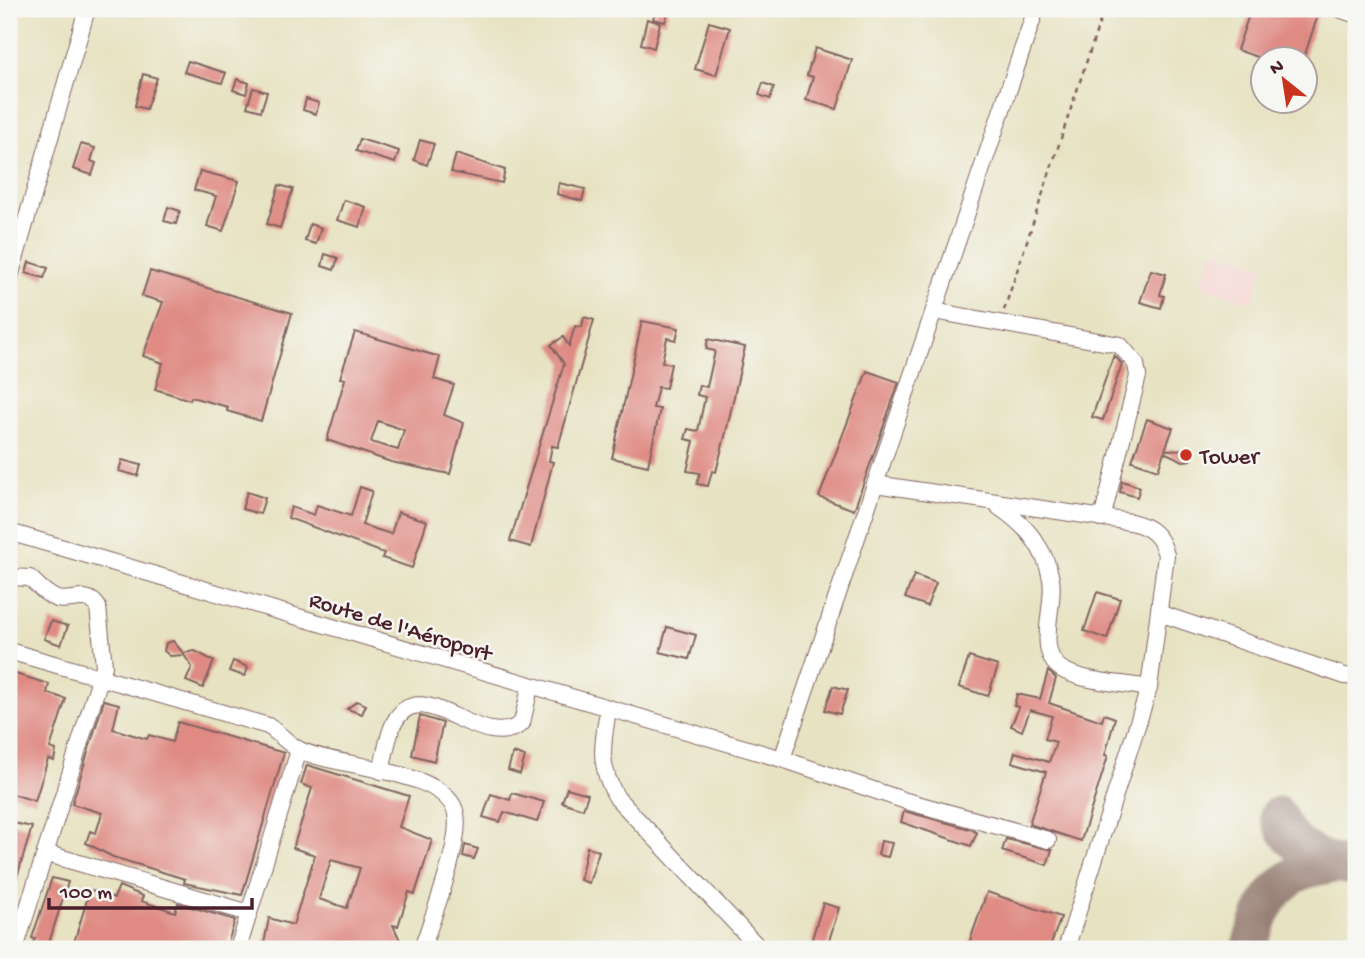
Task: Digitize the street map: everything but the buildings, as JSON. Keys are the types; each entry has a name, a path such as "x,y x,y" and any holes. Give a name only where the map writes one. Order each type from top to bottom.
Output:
{"street":[{"path":"9,280 88,9"},
{"path":"782,760 1037,9"},
{"path":"934,311 1120,345 1136,364 1138,376 1102,519"},
{"path":"875,484 1146,526 1163,542 1166,555 1149,688 1066,949"},
{"path":"994,504 1019,520 1045,556 1053,600 1048,639 1050,654 1056,666 1076,674 1149,688"},
{"name":"Route de l'Aéroport","path":"9,532 782,760 906,801 1048,839"},
{"path":"9,578 30,578 49,596 60,600 89,597 97,607 104,666 15,949"},
{"path":"1159,613 1345,677 1356,677"},
{"path":"9,651 268,726 299,750 427,783 446,795 456,812 457,834 422,949"},
{"path":"381,771 393,724 410,707 420,704 433,706 479,729 508,730 522,723 530,687"},
{"path":"608,710 602,763 606,779 617,798 760,949"},
{"path":"238,949 299,750"},
{"path":"45,853 249,913"}],"path":[{"path":"999,323 1104,9"}],"shaded area":[{"path":"1213,250 1263,266 1252,302 1200,286"}],"taxiway":[{"path":"1278,815 1296,843 1314,855 1345,866"},
{"path":"1249,949 1262,913 1280,887 1306,870 1345,865"}],"place":[{"name":"Tower","path":"1186,455"}]}
